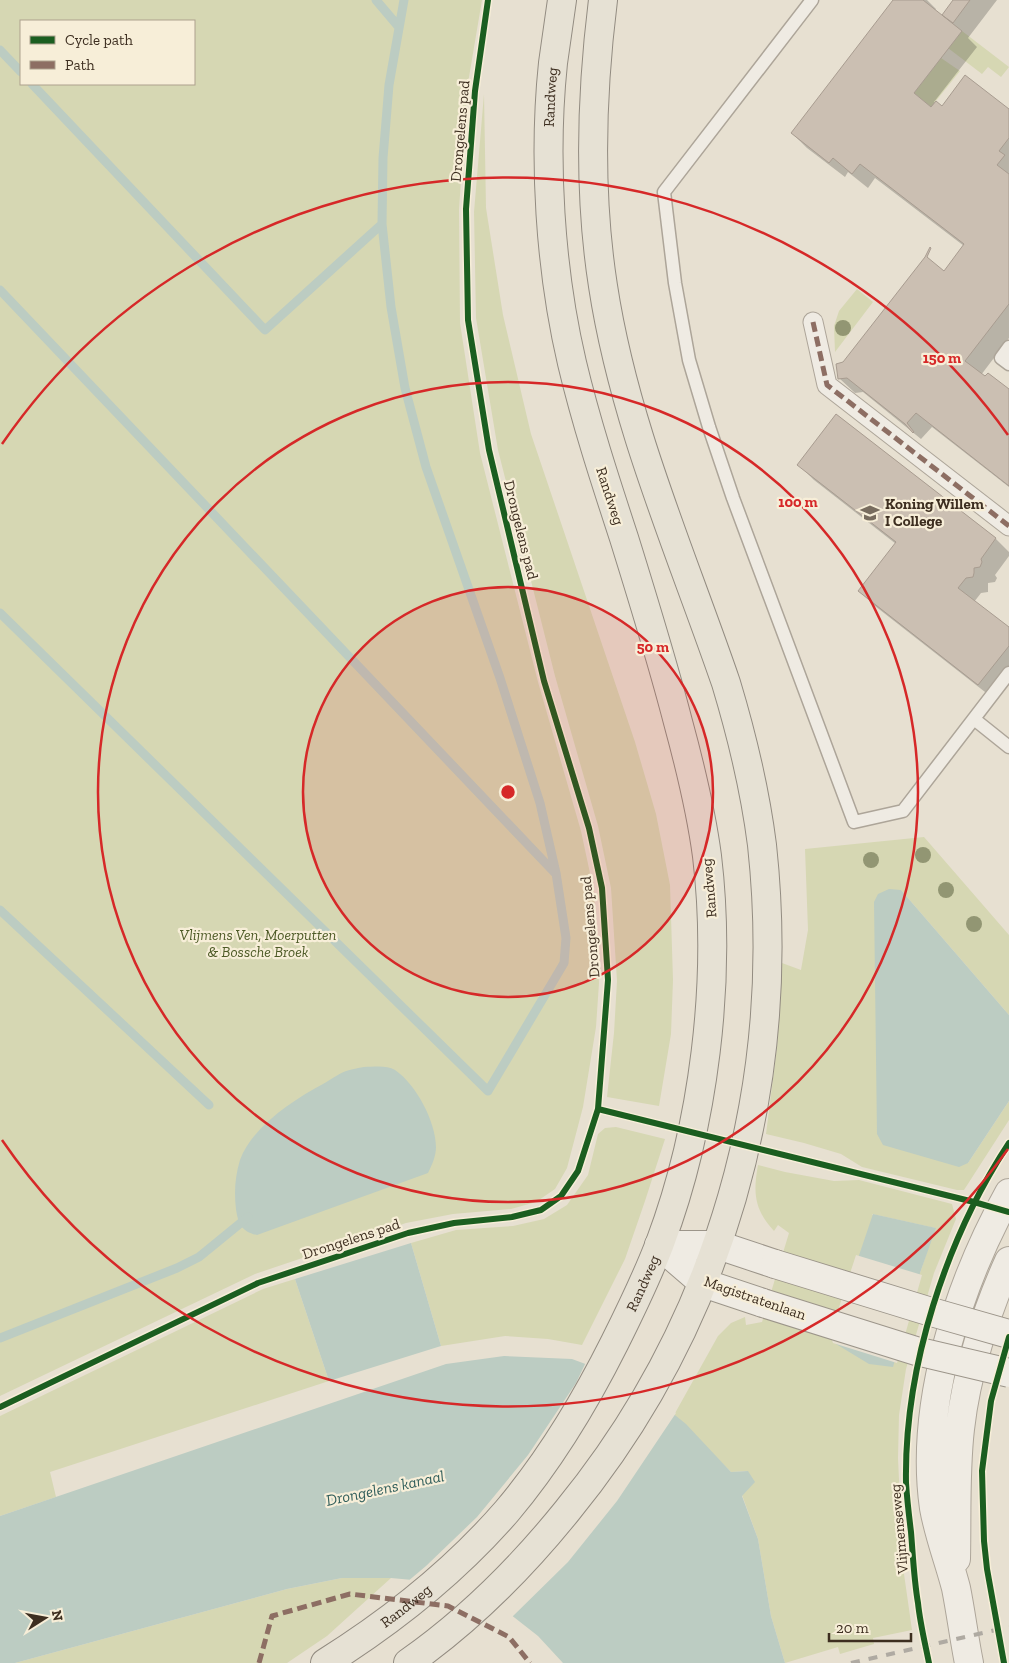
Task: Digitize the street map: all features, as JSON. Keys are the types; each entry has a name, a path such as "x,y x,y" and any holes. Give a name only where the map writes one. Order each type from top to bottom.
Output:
{"main road":[{"name":"Randweg","path":"333,1658 381,1626 428,1589 461,1559 508,1510 535,1475 576,1415 629,1316 659,1245 680,1181 702,1077 711,985 712,915 707,854 686,753 647,613 594,447 572,362 561,308 555,256 550,165 553,67 562,0"},
{"path":"414,1659 486,1600 539,1546 594,1479 641,1408 678,1339 704,1283 718,1245 736,1188 744,1154 762,1051 767,987 767,915 765,879 756,806 739,727 634,423 615,350 603,287 595,222 592,165 597,50 603,0"}],"street":[{"path":"813,322 827,385 1009,526"},
{"path":"968,1663 955,1588 939,1533 934,1507 931,1480 934,1418 946,1348 956,1313 972,1269 1009,1193"},
{"path":"659,1245 718,1245 928,1311 1009,1334"},
{"name":"Magistratenlaan","path":"659,1245 704,1283 924,1353 1009,1373"},
{"path":"955,1588 957,1461 960,1427 968,1385 987,1314 1009,1261"}],"lane":[{"path":"812,0 664,192 675,283 689,360 733,498 854,822 903,811 1009,673"},
{"path":"1009,347 1001,358 1009,364"},
{"path":"974,720 1009,747"}],"green space":[{"name":"Vlijmens Ven, Moerputten & Bossche Broek","path":"0,0 482,0 467,89 459,210 460,323 480,453 538,682 581,831 594,892 599,983 596,1027 583,1107 567,1168 555,1189 536,1202 511,1209 453,1214 406,1223 255,1274 0,1396"},
{"path":"962,31 1009,67 1001,77 988,67 982,74 948,48"},
{"path":"941,58 960,71 931,107 914,93"},
{"path":"484,94 486,208 503,315 531,434 635,742 656,814 670,885 673,980 671,1034 659,1106 607,1097 617,981 611,888 598,826 555,676 498,450 476,318 474,212"},
{"path":"857,289 873,302 835,352 834,326 839,311"},
{"path":"924,837 1009,935 1009,1015 901,890 968,1163 1009,1101 1009,1120 964,1190 957,1190 862,1167 841,1154 766,1134 777,1047 782,963 801,970 808,930 805,849"},
{"path":"616,1127 665,1139 625,1259 582,1345 548,1339 505,1336 441,1346 411,1243 456,1230 513,1226 544,1219 567,1205 588,1175 598,1134 605,1128"},
{"path":"758,1165 834,1181 859,1180 952,1204 956,1219 934,1273 906,1369 899,1415 898,1458 903,1567 912,1630 873,1638 874,1644 840,1654 838,1647 785,1663 771,1616 758,1539 742,1495 748,1471 731,1472 674,1415 718,1336 731,1323 745,1317 746,1325 762,1322 789,1233 778,1225 774,1231 762,1215 756,1192","holes":["872,1214 935,1228 920,1273"]},
{"path":"295,1279 329,1381 50,1472 56,1497 0,1516 0,1416 263,1289"},
{"path":"342,1578 391,1578 327,1636 287,1663 15,1663 287,1589"}],"water":[{"path":"889,889 901,890 1009,1015 1009,1101 968,1163 959,1167 883,1145 877,1134 874,902 878,894"},
{"path":"364,1067 392,1068 403,1076 417,1094 429,1115 435,1137 435,1154 428,1173 257,1235 248,1232 240,1223 237,1214 235,1184 240,1160 254,1136 275,1116 299,1098 343,1072"},
{"path":"873,1214 936,1228 920,1273 893,1367 869,1364 836,1344 832,1335"},
{"path":"411,1243 441,1346 329,1381 295,1279"},
{"name":"Drongelens kanaal","path":"504,1356 572,1359 634,1382 686,1424 731,1472 748,1471 755,1482 742,1496 758,1539 771,1616 785,1663 563,1663 538,1636 497,1604 434,1582 391,1578 342,1578 287,1589 15,1663 0,1663 0,1516 446,1364"}],"pier":[{"path":"856,1255 922,1275 897,1363 833,1343 830,1335"},
{"path":"586,1362 635,1380 676,1413 617,1501 568,1562 511,1618 496,1606 433,1584 407,1582 477,1517 528,1455 576,1383"}],"building":[{"path":"893,0 923,0 962,31 914,93 931,107 936,101 942,106 965,75 1009,109 1009,138 999,151 1005,155 997,165 1009,174 1009,304 965,361 985,376 988,373 1009,389 1009,486 916,413 907,423 913,433 905,424 847,378 838,379 836,364 843,362 925,257 930,247 927,257 944,271 964,244 860,164 852,174 833,158 829,163 791,133"},
{"path":"953,0 970,0 953,23 942,15"},
{"path":"836,414 996,538 981,559 980,567 974,568 973,577 966,578 958,588 1009,627 1009,646 978,685 858,591 896,542 797,465"}],"waterway":[{"path":"376,0 398,26"},
{"path":"0,613 488,1091 564,963 566,938 556,873 540,803 500,678 426,467 405,388 391,307 382,224 383,158 389,85 404,0"},
{"path":"0,50 20,71"},
{"path":"33,85 265,330 382,224"},
{"path":"0,290 555,873"},
{"path":"0,910 209,1105"},
{"path":"0,1338 177,1268 199,1257 248,1217"}],"railway":[{"path":"851,1663 1009,1627"}],"marked path":[{"path":"813,322 827,385 1009,526"},
{"path":"259,1663 272,1616 350,1594 448,1606 509,1637 530,1663"}],"cycle path":[{"name":"Drongelens pad","path":"0,1407 258,1283 408,1233 454,1223 512,1217 541,1210 561,1196 578,1171 598,1109 608,980 602,888 589,828 544,681 489,450 468,320 466,209 475,91 488,0"},
{"path":"598,1109 1009,1212"},
{"name":"Vlijmenseweg","path":"929,1663 921,1626 906,1483 907,1439 912,1394 921,1350 948,1262 986,1180 1009,1143"},
{"path":"1004,1663 987,1569 984,1541 982,1471 991,1401 1009,1337"}],"place":[{"name":"Koning Willem I College","path":"870,513"}]}
